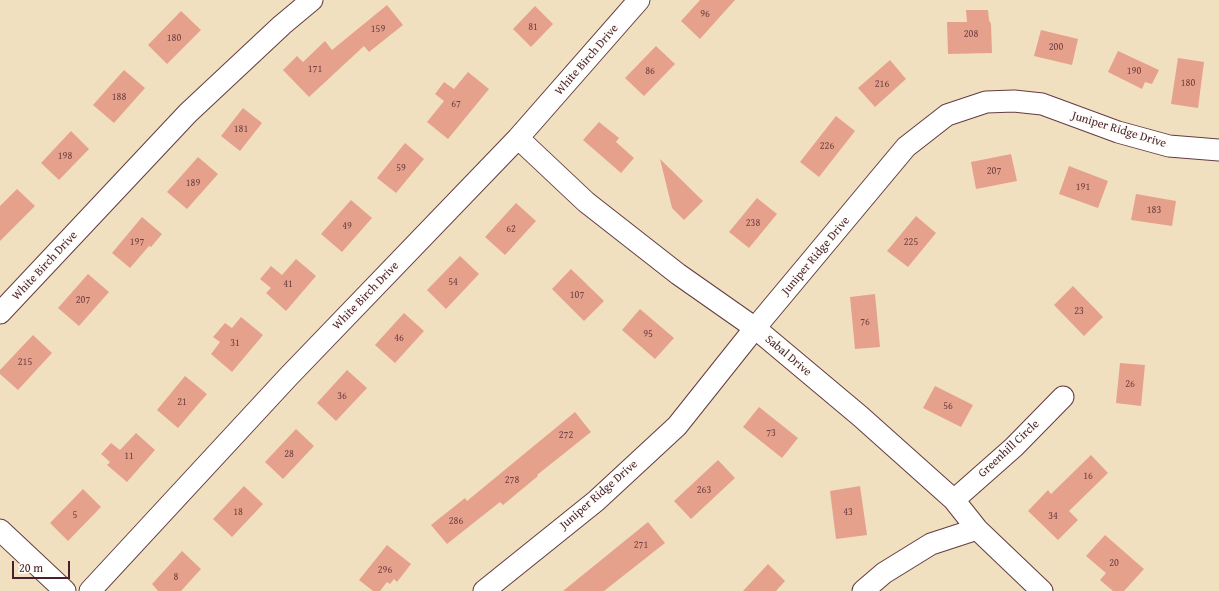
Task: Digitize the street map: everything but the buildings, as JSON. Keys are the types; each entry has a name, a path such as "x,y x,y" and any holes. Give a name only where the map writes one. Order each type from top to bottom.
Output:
{"street":[{"name":"White Birch Drive","path":"0,313 188,113 282,25 312,0"},
{"name":"White Birch Drive","path":"90,591 288,377 518,138 640,0"},
{"name":"Juniper Ridge Drive","path":"484,591 596,501 677,426 755,328 906,147 947,115 986,102 1014,101 1035,103 1042,104 1118,132 1170,146 1219,150"},
{"name":"Sabal Drive","path":"518,138 586,202 678,274 755,328 860,416 954,500 978,529 1042,591"},
{"name":"Greenhill Circle","path":"954,500 1014,447 1063,397"},
{"path":"863,591 884,573 931,544 978,529"},
{"path":"0,530 65,591"}]}
